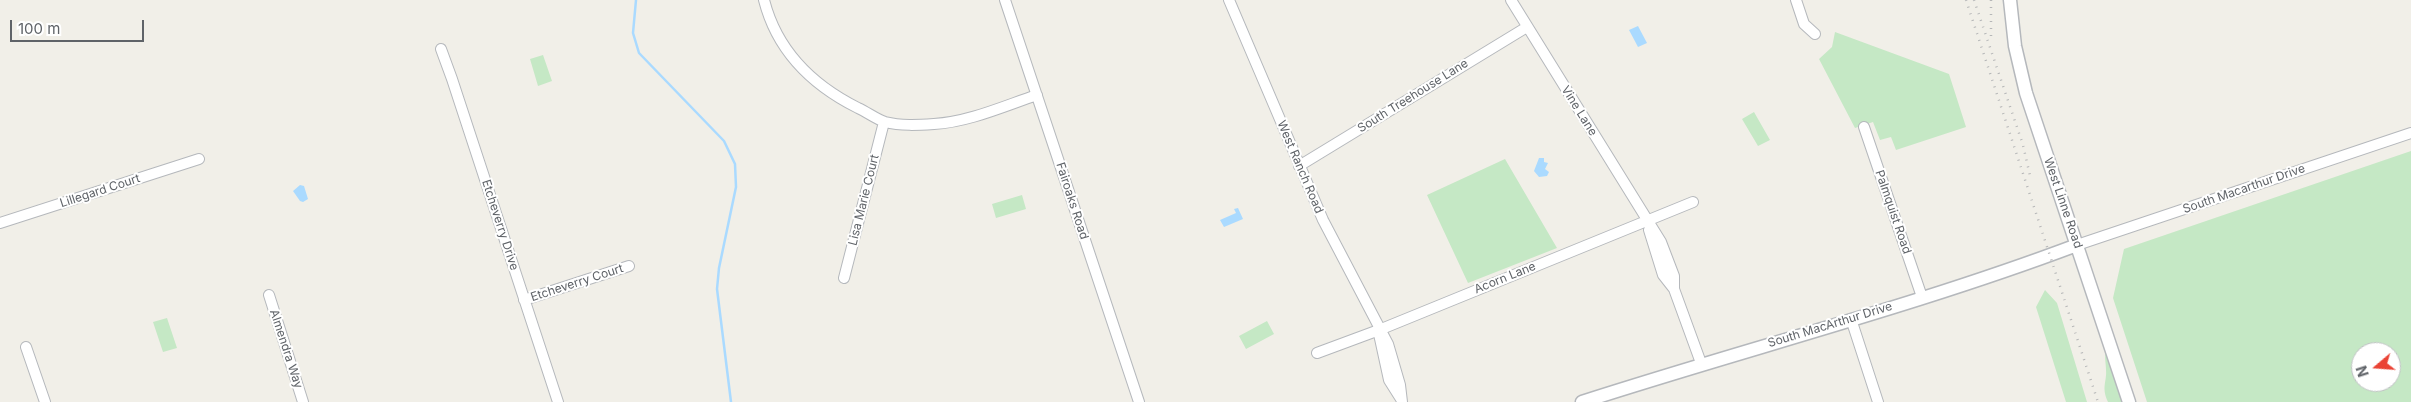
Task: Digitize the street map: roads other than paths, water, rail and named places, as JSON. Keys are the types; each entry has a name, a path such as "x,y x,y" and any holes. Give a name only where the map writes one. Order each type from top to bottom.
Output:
{"street":[{"path":"764,0 776,34 801,68 820,86 839,99 884,122 909,125 936,124 967,119 1037,95"},
{"name":"Fairoaks Road","path":"1005,0 1139,402"},
{"name":"West Ranch Road","path":"1229,0 1323,220 1388,344 1390,367 1402,401"},
{"name":"Vine Lane","path":"1511,0 1647,222 1663,275 1674,289 1701,363"},
{"path":"1796,0 1804,24 1815,34"},
{"name":"West Linne Road","path":"2010,0 2015,46 2022,78 2129,402"},
{"name":"South Treehouse Lane","path":"1299,166 1527,27"},
{"name":"Etcheverry Drive","path":"441,49 558,402"},
{"name":"Lisa Marie Court","path":"844,278 884,122"},
{"name":"Palmquist Road","path":"1864,127 1922,297"},
{"name":"South Macarthur Drive","path":"2077,245 2411,132"},
{"name":"Lillegard Court","path":"0,224 199,159"},
{"name":"Acorn Lane","path":"1317,353 1379,330 1693,202"},
{"name":"South MacArthur Drive","path":"1582,402 1701,363 1851,320 2077,245"},
{"name":"Etcheverry Court","path":"524,300 630,266"},
{"name":"Almendra Way","path":"269,295 303,402"},
{"path":"1851,320 1878,402"},
{"path":"26,347 41,401"}],"water":[{"path":"1638,26 1647,43 1638,47 1629,30"},
{"path":"1539,158 1544,158 1544,162 1548,163 1545,169 1549,172 1547,176 1539,177 1534,171"},
{"path":"300,185 304,186 308,199 303,202 300,201 293,191"},
{"path":"1238,208 1243,219 1224,227 1220,220 1236,213 1234,209"}],"waterway":[{"path":"636,0 633,33 639,53 724,141 735,164 736,187 719,268 717,289 731,402"}],"railway":[{"path":"1966,0 2098,402"},
{"path":"1974,0 2023,145 2031,180"},
{"path":"1991,0 1991,38"}]}
